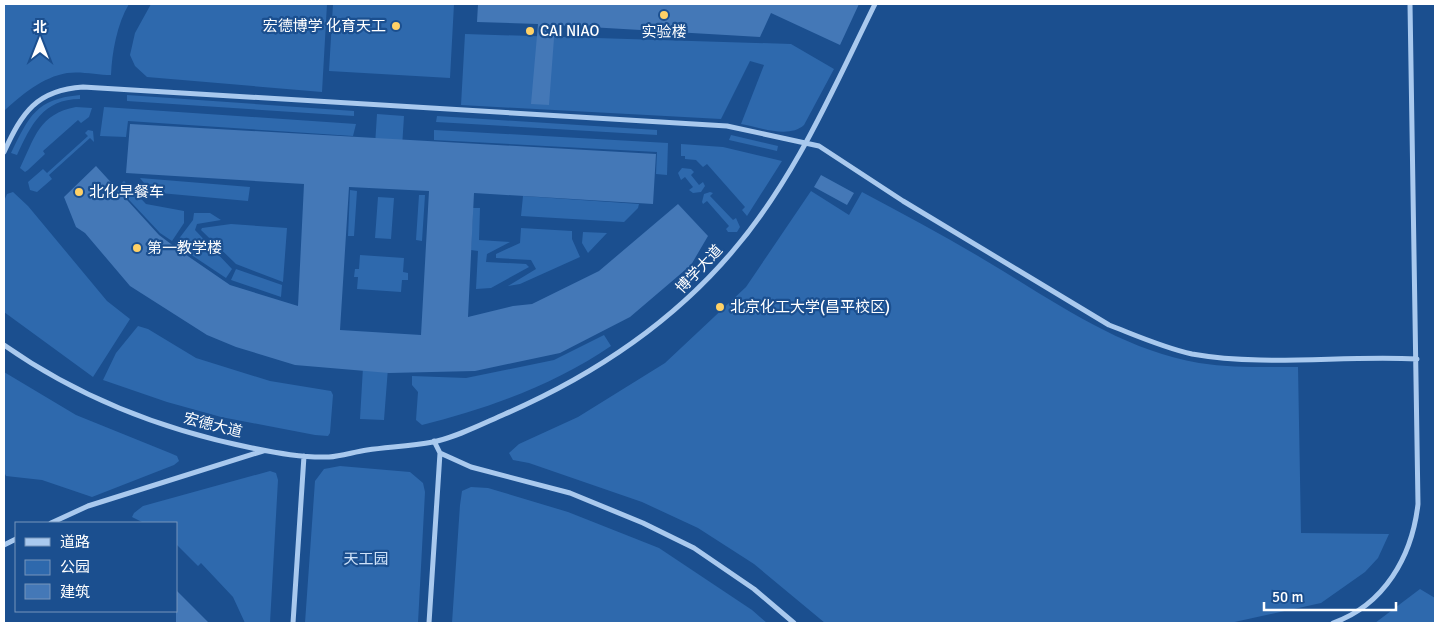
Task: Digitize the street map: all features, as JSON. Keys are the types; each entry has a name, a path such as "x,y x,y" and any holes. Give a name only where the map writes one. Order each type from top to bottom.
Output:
{"street":[{"name":"博学大道","path":"434,442 538,400 605,363 644,337 681,306 733,251 780,186 807,142 875,4"},
{"path":"1333,623 1366,606 1388,584 1400,566 1412,539 1418,504 1410,4"},
{"path":"4,152 24,112 32,105 54,92 82,87 727,126 819,146 912,206 1109,325 1140,337 1190,353 1256,360 1417,359"},
{"name":"宏德大道","path":"4,345 29,362 114,406 211,440 266,451 329,457 434,442"},
{"path":"429,623 440,453 434,442"},
{"path":"53,522 104,500 266,451"},
{"path":"440,453 471,468 570,494 643,523 694,548 754,589 794,623"},
{"path":"294,623 304,456"}],"green space":[{"path":"4,4 129,4 121,20 116,38 111,75 78,72 49,78 4,111"},
{"path":"151,4 327,4 322,92 147,77 135,66 130,55 135,33"},
{"path":"333,4 454,4 450,78 329,71"},
{"path":"465,34 791,44 834,69 804,125 798,129 782,132 741,124 764,65 750,61 721,119 461,105"},
{"path":"80,95 80,99 67,100 47,109 33,124 17,155 11,153 29,119 44,105 65,97"},
{"path":"127,95 354,111 354,116 127,101"},
{"path":"76,107 92,108 89,117 81,123 78,120 43,151 45,154 28,170 25,172 20,168 35,137 46,121 64,110"},
{"path":"104,107 356,124 353,136 128,121 126,137 100,136"},
{"path":"377,114 404,116 400,179 373,177"},
{"path":"437,116 657,130 657,135 436,122"},
{"path":"88,130 93,131 94,142 90,138 49,175 52,179 37,192 30,190 28,182 43,169 47,173 88,136 85,133"},
{"path":"434,130 668,143 667,175 656,174 657,152 434,140"},
{"path":"731,135 778,146 777,151 729,140"},
{"path":"681,144 723,147 782,161 747,216 742,210 745,207 707,164 703,167 696,160 685,159 685,156 681,156"},
{"path":"682,168 691,169 694,172 691,175 699,185 703,182 705,186 701,192 693,193 689,190 693,187 685,177 681,180 678,173"},
{"path":"140,178 250,187 248,201 160,193 148,188"},
{"path":"124,181 146,204 184,211 184,223 172,241 160,233 117,187"},
{"path":"350,190 357,191 354,236 348,236"},
{"path":"811,191 849,215 862,192 926,226 1089,323 1116,336 1170,357 1211,365 1298,367 1301,533 1389,534 1378,558 1365,572 1321,603 1230,623 825,623 754,564 698,528 642,502 529,463 513,460 509,453 519,444 578,417 665,363 746,287"},
{"path":"13,192 28,206 107,301 130,319 93,377 4,312 4,201 7,194"},
{"path":"713,193 710,196 733,220 736,218 740,227 737,232 728,232 726,229 729,226 707,201 703,204 704,194"},
{"path":"419,195 425,195 422,241 416,240"},
{"path":"523,196 639,204 638,208 624,222 521,216"},
{"path":"378,197 394,198 391,239 375,238"},
{"path":"473,208 480,208 479,240 510,242 487,254 486,262 526,264 529,267 491,288 476,289 478,251 471,250"},
{"path":"194,213 210,213 221,220 197,224 195,230 232,269 226,278 175,244 193,220"},
{"path":"231,224 287,228 283,282 236,264 201,230 202,228"},
{"path":"521,228 572,231 572,239 580,257 520,284 508,286 536,269 531,260 496,258 496,254 520,243"},
{"path":"583,232 607,233 588,253 582,243"},
{"path":"360,255 404,258 403,272 408,273 408,280 402,280 401,292 357,289 358,277 354,277 355,269 359,269"},
{"path":"236,269 282,285 281,297 231,280"},
{"path":"138,326 148,329 196,358 270,381 331,391 333,395 330,433 328,436 315,435 221,417 167,402 103,380 116,353"},
{"path":"604,335 611,346 590,360 520,394 447,419 422,425 416,420 418,392 412,385 412,376 466,378 554,360"},
{"path":"363,367 388,368 384,420 360,419"},
{"path":"4,372 76,415 177,456 179,461 174,465 92,497 42,480 6,476 4,472"},
{"name":"天工园","path":"340,466 410,472 423,483 425,492 418,623 305,623 315,481 324,469"},
{"path":"270,471 276,473 278,480 270,623 245,623 233,597 201,563 198,566 178,546 178,522 142,522 132,517 143,506"},
{"path":"471,487 488,488 568,512 659,548 752,610 767,623 452,623 460,505 462,491"},
{"path":"1420,589 1435,598 1435,623 1375,623"}],"building":[{"path":"478,4 859,4 840,45 771,13 760,37 555,25 549,105 531,104 538,24 477,22"},
{"name":"第一教学楼","path":"130,124 656,154 653,204 474,193 468,317 513,306 532,304 599,271 678,204 708,236 691,265 630,317 560,353 475,371 389,373 295,365 236,347 207,335 130,286 85,233 76,227 64,197 96,166 159,235 179,250 230,285 298,306 304,184 126,173","holes":["349,187 429,191 421,335 340,330"]},
{"path":"821,175 854,193 847,205 814,187"},
{"path":"178,592 209,623 176,623"}],"place":[{"name":"实验楼","path":"664,15"},
{"name":"宏德博学 化育天工","path":"396,26"},
{"name":"CAI NIAO","path":"530,31"},
{"name":"北化早餐车","path":"79,192"},
{"name":"第一教学楼","path":"137,248"},
{"name":"北京化工大学(昌平校区)","path":"720,307"}]}
